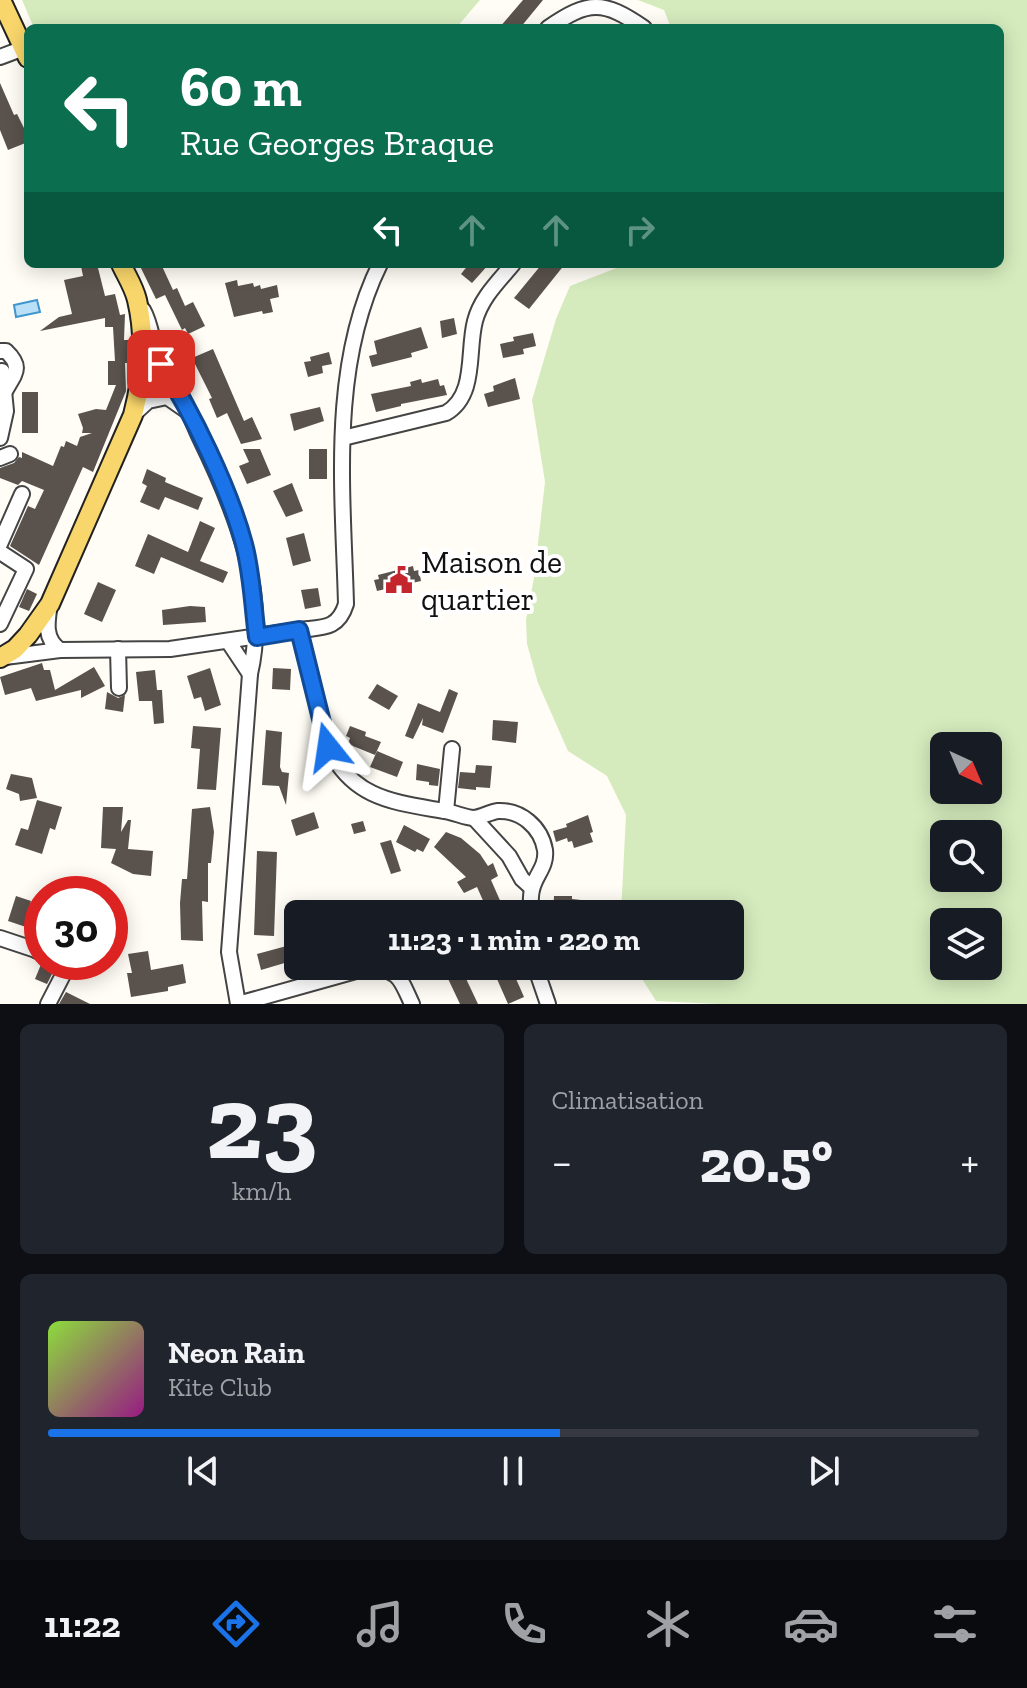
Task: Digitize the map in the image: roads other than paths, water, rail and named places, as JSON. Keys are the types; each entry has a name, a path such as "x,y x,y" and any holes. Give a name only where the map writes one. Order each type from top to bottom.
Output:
{"main road":[{"path":"1,0 24,49"},
{"path":"2,658 28,635 50,604 133,415 140,389 143,348 136,298 123,268"}],"street":[{"path":"552,24 571,7 592,0 618,6 639,24"},
{"path":"0,57 24,53"},
{"path":"2,658 60,650 170,649 331,625 342,616 346,604 343,438 348,369 356,330 379,268"},
{"path":"343,438 446,413 458,406 465,391 475,321 484,299 510,268"},
{"path":"136,298 150,322 161,364 177,388 220,480 244,543 254,607 257,637 250,674 229,952 238,1004 370,967 389,970 401,981 412,1004"},
{"path":"0,351 6,351 16,360 17,369 4,393"},
{"path":"0,438 6,411 2,371"},
{"path":"133,415 148,401 167,397 187,411"},
{"path":"0,544 22,494"},
{"path":"0,552 26,569 0,624"},
{"path":"50,604 48,634 60,650"},
{"path":"233,640 254,607"},
{"path":"299,630 328,747 337,765 351,780 380,797 474,818 496,811 513,812 532,823 541,835 545,852 540,876 532,888 532,900"},
{"path":"233,640 250,674"},
{"path":"118,649 119,688"},
{"path":"446,811 452,749"},
{"path":"474,818 509,856 522,879 532,888"},
{"path":"0,938 24,946"},
{"path":"48,1004 60,980"},
{"path":"540,980 548,1004"}],"water":[{"path":"37,300 40,312 16,317 14,305"}],"place":[{"name":"Maison de quartier","path":"399,580"}]}
